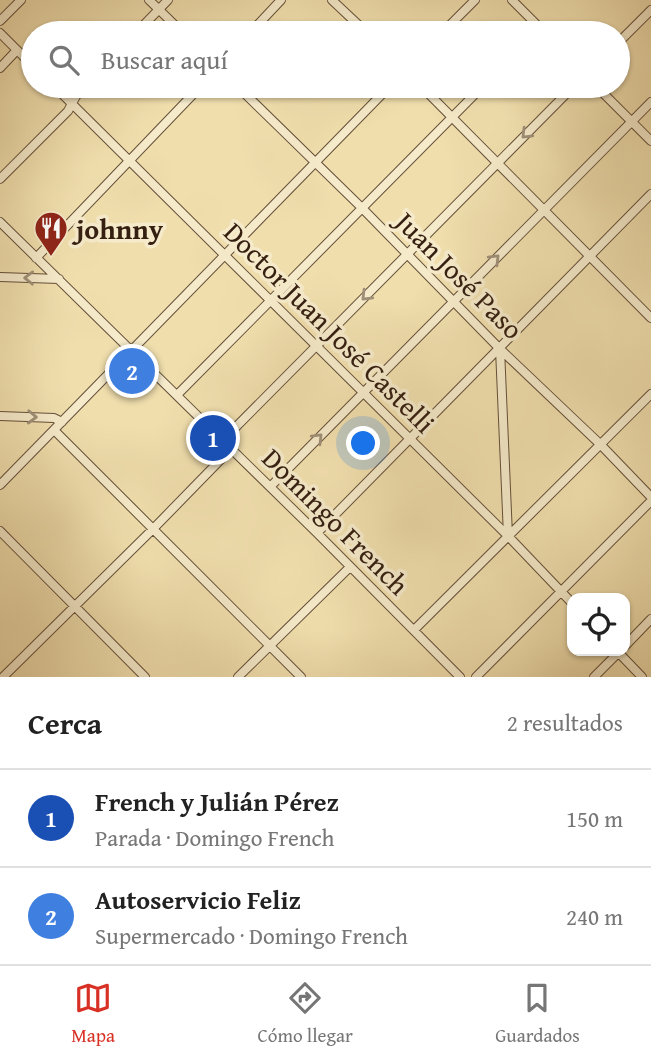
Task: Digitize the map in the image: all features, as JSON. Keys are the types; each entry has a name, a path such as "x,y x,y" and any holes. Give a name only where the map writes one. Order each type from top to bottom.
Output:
{"street":[{"path":"0,21 21,0"},
{"path":"149,0 171,21"},
{"path":"148,21 168,0"},
{"path":"261,21 281,0"},
{"path":"332,0 354,21"},
{"path":"454,21 475,0"},
{"path":"512,0 530,21"},
{"path":"630,31 651,10"},
{"path":"0,33 21,54"},
{"path":"0,68 17,50"},
{"name":"Doctor Juan José Castelli","path":"67,98 508,536 567,599"},
{"path":"0,179 68,111 75,98"},
{"path":"36,258 190,98"},
{"name":"Juan José Paso","path":"249,98 500,349 600,444 651,499"},
{"path":"0,485 378,98"},
{"path":"433,98 651,318"},
{"path":"177,395 471,98"},
{"path":"223,440 562,98"},
{"path":"608,98 651,141"},
{"path":"270,487 651,102"},
{"path":"317,533 651,194"},
{"name":"Domingo French","path":"0,222 460,677"},
{"path":"0,277 59,279"},
{"path":"500,349 508,536"},
{"path":"414,630 651,394"},
{"path":"0,416 54,418 62,422"},
{"path":"54,430 301,677"},
{"path":"3,677 231,449"},
{"path":"476,677 651,499"},
{"path":"0,531 145,677"},
{"path":"238,677 351,567"},
{"path":"630,640 651,619"},
{"path":"594,677 614,656"},
{"path":"625,656 642,677"}],"place":[{"name":"johnny","path":"51,258"},
{"name":"Autoservicio Feliz","path":"132,371"},
{"name":"French y Julián Pérez","path":"213,438"}]}
